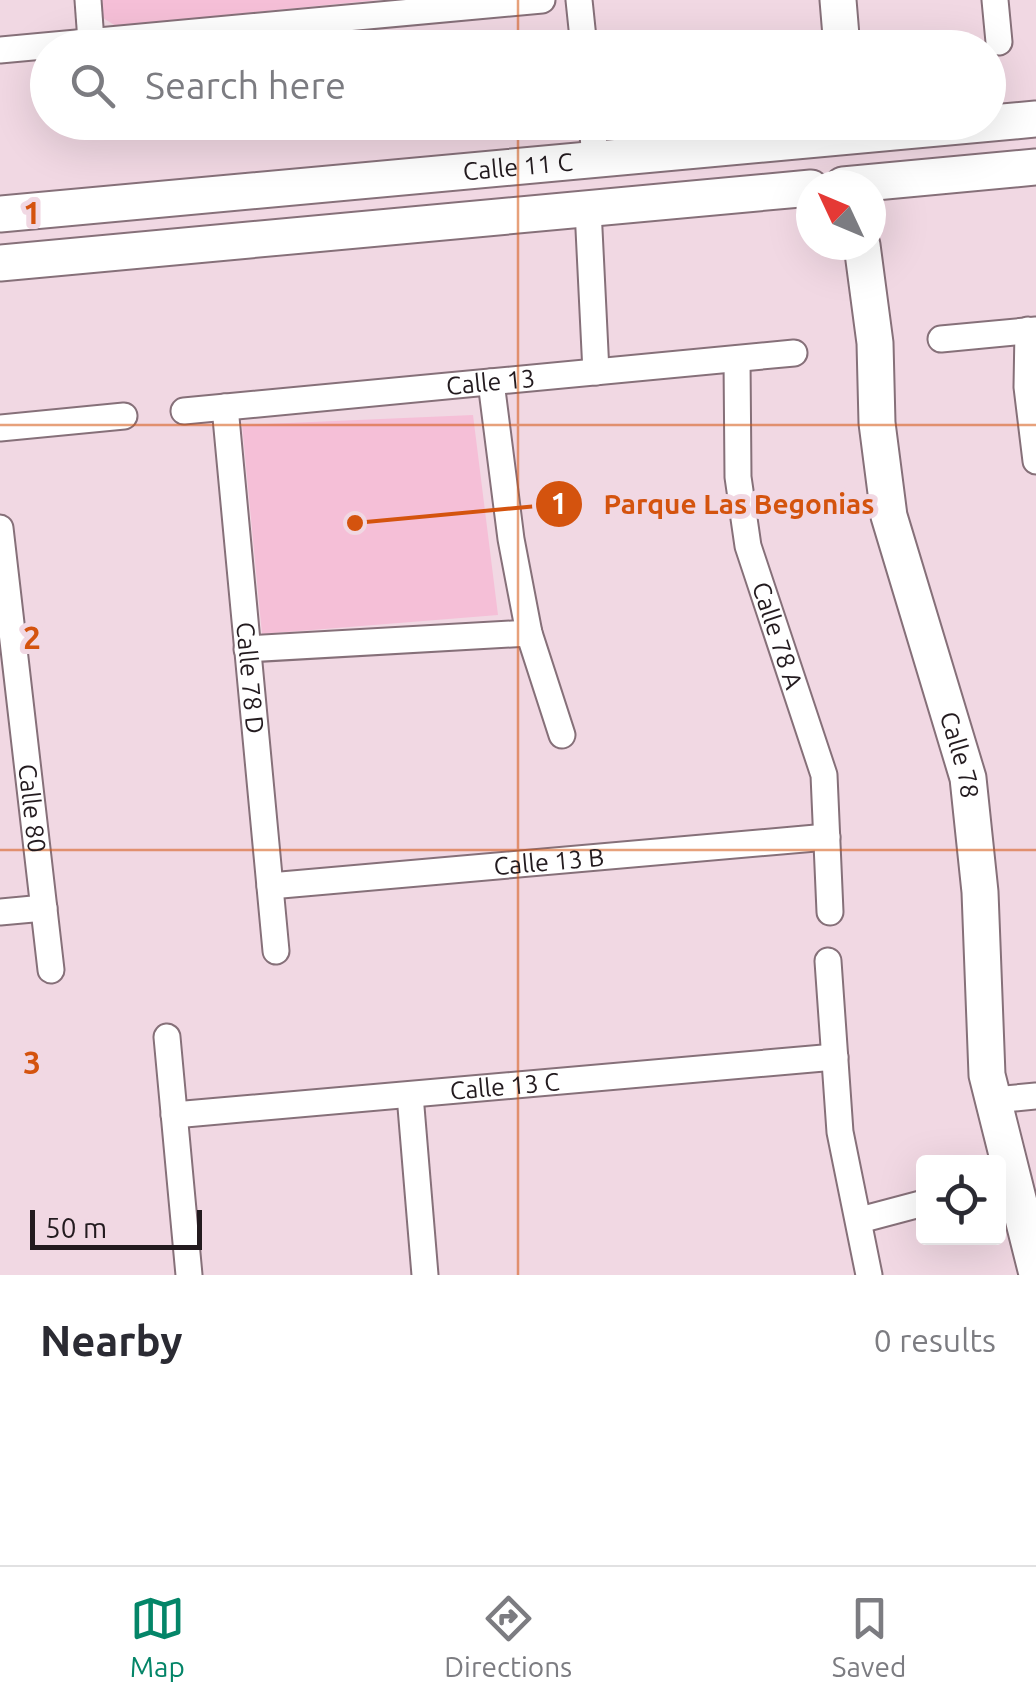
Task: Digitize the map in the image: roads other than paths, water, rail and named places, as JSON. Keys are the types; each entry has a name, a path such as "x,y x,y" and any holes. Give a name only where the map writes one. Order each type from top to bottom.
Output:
{"main road":[{"path":"838,0 840,30"},
{"name":"Calle 11 C","path":"1006,121 1036,119"},
{"name":"Calle 11 C","path":"0,214 595,160 760,140"},
{"path":"851,140 853,170"},
{"path":"886,181 1036,167"},
{"name":"Calle 11 C","path":"0,264 796,189"},
{"name":"Calle 78","path":"864,260 889,516 968,778 980,892 986,1075 994,1100 1001,1155"},
{"name":"Calle 78","path":"1006,1186 1036,1270"}],"street":[{"path":"88,0 90,30"},
{"path":"208,30 463,4 542,0"},
{"path":"579,0 582,30"},
{"path":"995,0 998,30"},
{"path":"0,50 30,47"},
{"path":"593,140 595,160"},
{"path":"588,209 596,372"},
{"path":"941,339 1032,330 1027,387 1036,462"},
{"name":"Calle 13","path":"184,410 794,353"},
{"name":"Calle 78 A","path":"737,358 738,477 748,546 824,775 830,912"},
{"path":"491,382 510,539 529,633 562,734"},
{"name":"Calle 78 D","path":"225,406 276,952"},
{"path":"0,428 124,416"},
{"name":"Calle 80","path":"0,528 51,970"},
{"path":"248,649 529,633"},
{"name":"Calle 13 B","path":"270,886 827,836"},
{"path":"0,912 44,908"},
{"path":"828,960 840,1132 869,1275"},
{"path":"167,1036 189,1275"},
{"name":"Calle 13 C","path":"174,1115 835,1057"},
{"path":"410,1094 425,1275"},
{"path":"994,1100 1036,1096"},
{"path":"860,1220 916,1206"}],"place":[{"name":"Parque Las Begonias","path":"355,523"}]}
